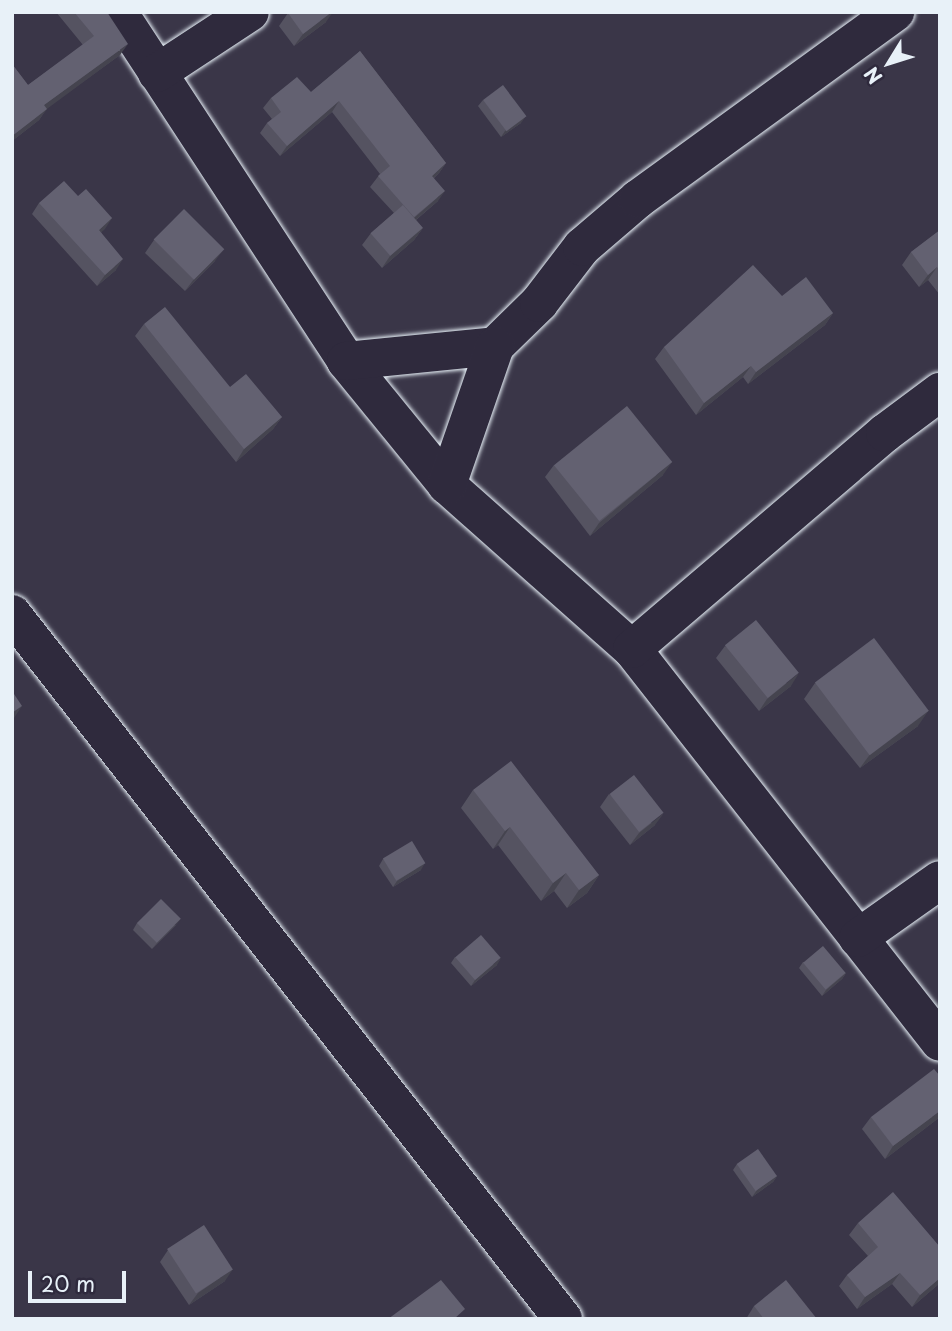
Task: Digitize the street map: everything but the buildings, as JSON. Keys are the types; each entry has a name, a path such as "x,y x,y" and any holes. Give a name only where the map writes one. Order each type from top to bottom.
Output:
{"street":[{"path":"118,12 346,361 447,485 632,649 940,1042"},
{"path":"157,74 250,12"},
{"path":"447,485 495,346 539,303 582,247 638,199 895,12"},
{"path":"346,361 495,346"},
{"path":"632,649 885,433 940,392"},
{"path":"12,614 563,1319"},
{"path":"858,938 940,880"}]}
